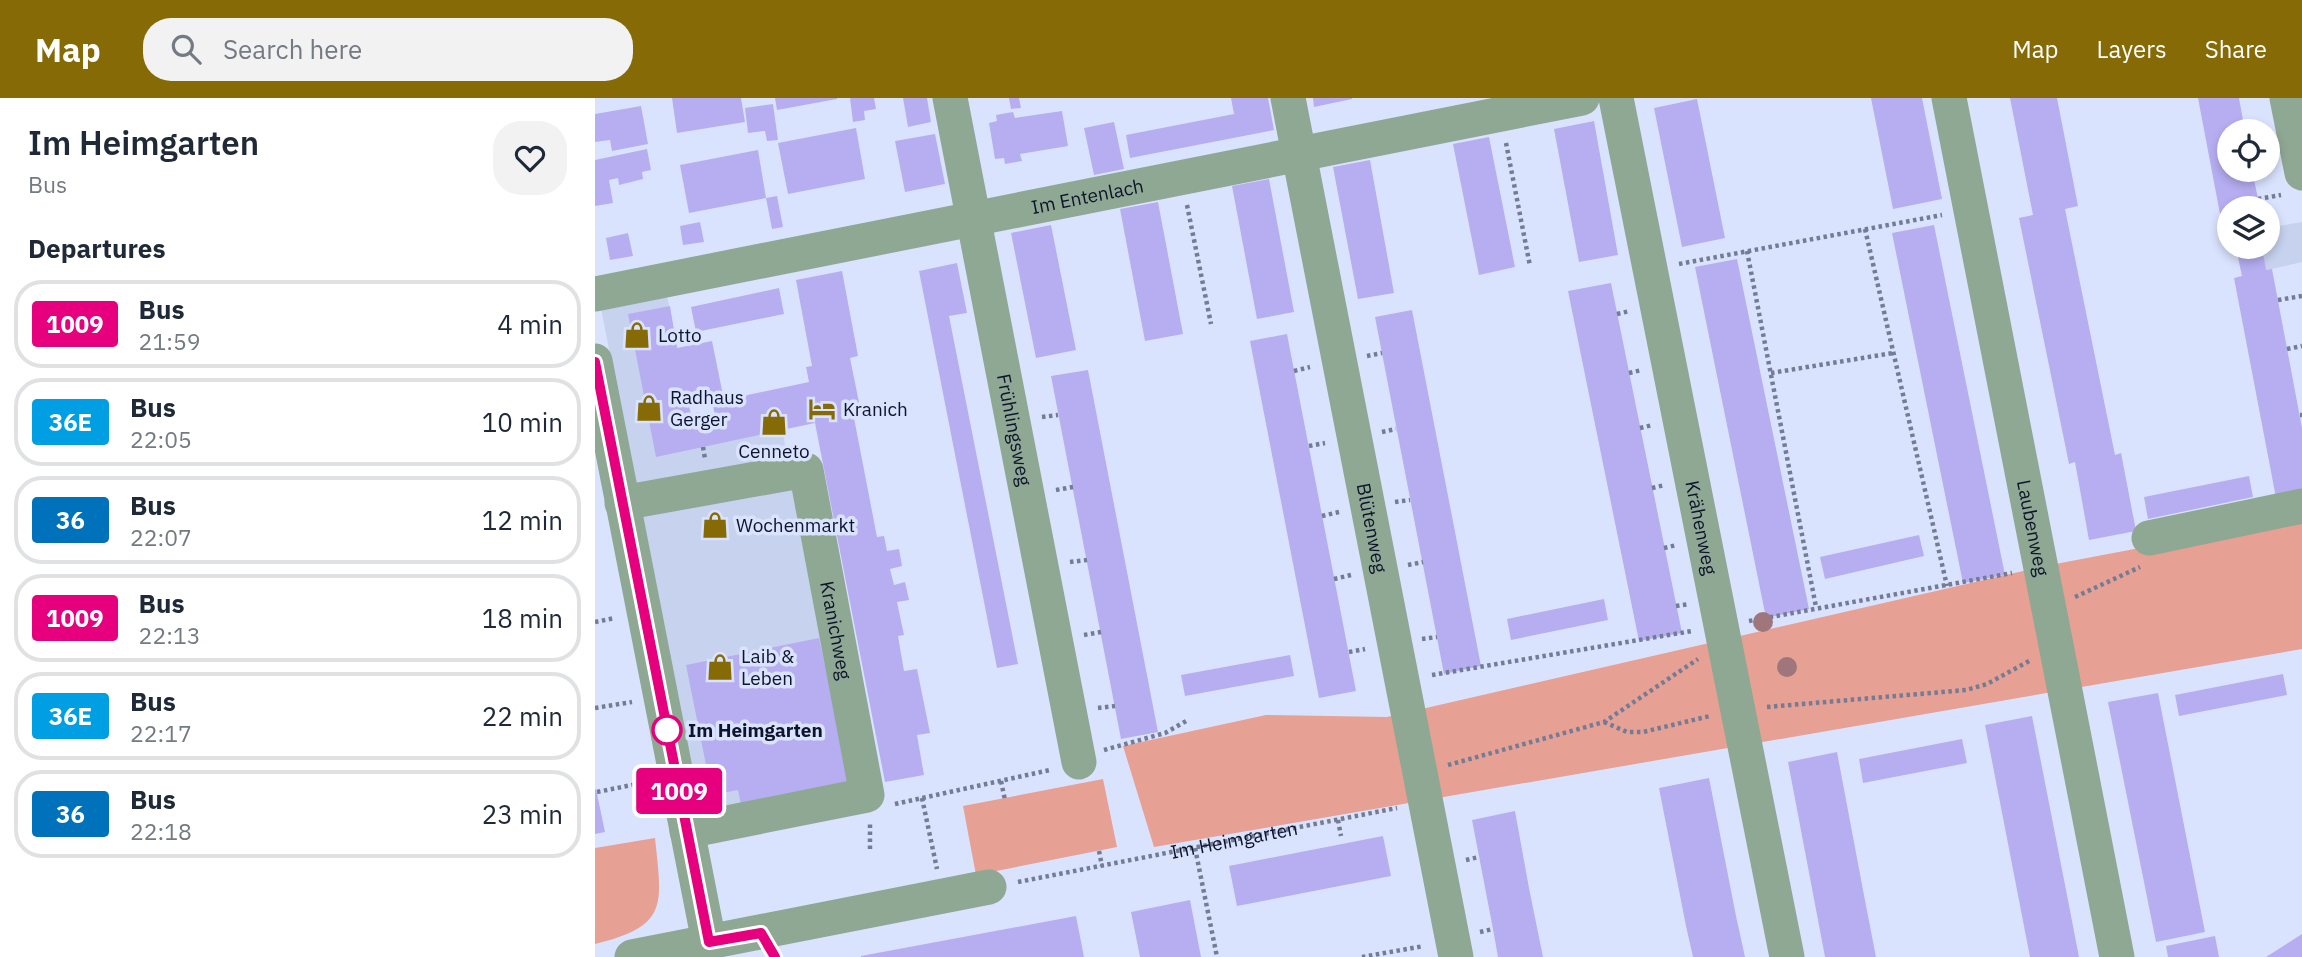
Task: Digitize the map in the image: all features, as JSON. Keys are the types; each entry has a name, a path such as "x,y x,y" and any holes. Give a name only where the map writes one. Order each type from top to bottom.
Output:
{"street":[{"name":"Frühlingsweg","path":"950,98 1079,762"},
{"name":"Blütenweg","path":"1288,98 1454,949"},
{"name":"Im Entenlach","path":"595,294 1582,98"},
{"name":"Krähenweg","path":"1616,98 1787,957"},
{"name":"Laubenweg","path":"1949,98 2117,957"},
{"path":"2293,111 2302,173"},
{"path":"595,361 709,942"},
{"name":"Kranichweg","path":"622,503 806,470 867,795 687,831"},
{"path":"2149,538 2302,506"},
{"path":"637,957 709,942 768,945 989,887"}],"path":[{"path":"1500,114 1529,266"},
{"path":"1182,177 1211,324"},
{"path":"1650,269 1971,209"},
{"path":"1865,229 1947,586"},
{"path":"1747,251 1816,608"},
{"path":"2278,300 2302,296"},
{"path":"2287,349 2302,346"},
{"path":"1771,373 1893,353"},
{"path":"696,413 698,423"},
{"path":"1604,722 1725,640"},
{"path":"1604,722 1627,732 1643,732 1737,709 1965,690 1987,684 2056,647"},
{"path":"595,708 660,697"},
{"path":"883,807 1079,762 1117,744 1165,733 1188,720"},
{"name":"Im Heimgarten","path":"989,887 1338,820 1604,722"},
{"path":"597,792 676,776"},
{"path":"1001,781 1005,800"},
{"path":"922,799 943,897"},
{"path":"1338,820 1341,836"},
{"path":"1195,848 1217,957"},
{"path":"1099,850 1102,866"},
{"path":"1362,957 1454,949"}],"shaded area":[{"path":"2302,222 2302,262 2242,276 2238,259 2280,259 2280,226"},
{"path":"666,291 698,447 782,430 856,791 701,821 600,303"},
{"path":"2302,517 2302,649 1154,847 1123,746 1266,715 1387,717 2045,566"},
{"path":"1103,779 1117,847 976,875 963,806"},
{"path":"655,838 659,896 655,909 648,920 637,929 595,944 595,848"}],"building":[{"path":"672,98 741,98 745,122 677,133"},
{"path":"775,98 837,98 837,99 777,110"},
{"path":"850,98 874,98 876,109 864,111 865,120 853,122"},
{"path":"903,98 927,98 931,122 908,127"},
{"path":"1009,98 1019,98 1021,108 1011,109"},
{"path":"1231,98 1268,98 1274,130 1130,158 1126,135 1234,114"},
{"path":"1313,98 1352,98 1352,99 1314,107"},
{"path":"1871,98 1922,98 1942,199 1893,209"},
{"path":"2010,98 2057,98 2078,206 2065,209 2115,455 2121,453 2136,531 2089,540 2075,462 2069,464 2019,218 2033,215"},
{"path":"2198,98 2239,98 2243,119 2217,119 2217,182 2255,182 2257,196 2217,196 2217,198"},
{"path":"1697,99 1725,238 1682,247 1654,108"},
{"path":"773,104 778,140 767,141 765,131 748,133 745,108"},
{"path":"641,106 648,144 612,151 610,140 595,142 595,114"},
{"path":"1062,111 1068,146 1020,154 1022,161 1005,164 1004,158 995,159 989,123 997,121 996,115 1013,112 1015,118"},
{"path":"1594,121 1618,255 1579,262 1554,129"},
{"path":"1114,122 1124,169 1094,175 1084,128"},
{"path":"856,128 865,179 788,194 778,143"},
{"path":"935,134 945,184 905,192 895,141"},
{"path":"1489,137 1515,267 1479,275 1453,144"},
{"path":"647,149 651,170 642,172 643,179 619,185 618,178 609,180 613,203 595,206 595,160"},
{"path":"758,150 766,198 689,213 680,165"},
{"path":"1370,160 1394,293 1358,299 1333,167"},
{"path":"1269,179 1294,312 1257,319 1232,186"},
{"path":"777,196 783,227 772,229 766,198"},
{"path":"1158,202 1183,334 1145,341 1120,209"},
{"path":"700,222 704,242 683,245 680,226"},
{"path":"1051,225 1076,350 1036,358 1011,233"},
{"path":"1934,225 2005,575 1963,583 1892,233"},
{"path":"628,233 633,256 610,260 606,238"},
{"path":"1737,259 1809,609 1766,618 1695,267"},
{"path":"2238,259 2264,259 2266,270 2272,269 2302,428 2302,499 2277,503 2234,278 2242,276"},
{"path":"957,263 967,313 949,316 1018,664 997,668 919,271"},
{"path":"842,271 858,356 850,358 862,417 854,418 877,537 884,536 887,551 899,549 902,566 890,569 894,585 905,582 909,600 897,602 904,635 898,636 904,671 917,669 930,733 917,735 924,775 885,782 815,423 656,457 628,314 670,306 677,348 712,341 724,400 809,382 806,367 812,366 796,280","holes":["712,402 716,420 693,425 689,407"]},
{"path":"1611,283 1682,633 1639,641 1568,291"},
{"path":"779,288 784,314 696,332 691,307"},
{"path":"1412,310 1481,666 1444,674 1375,317"},
{"path":"1287,334 1356,691 1319,698 1250,341"},
{"path":"1088,370 1158,732 1121,739 1051,376"},
{"path":"2249,476 2253,497 2148,519 2144,497"},
{"path":"1919,535 1924,556 1825,579 1820,557"},
{"path":"1604,599 1608,620 1511,640 1507,619"},
{"path":"819,638 852,788 742,810 738,790 712,795 686,665"},
{"path":"1290,655 1294,676 1185,696 1181,675"},
{"path":"2283,674 2287,695 2179,716 2175,695"},
{"path":"2158,693 2205,932 2156,942 2108,702"},
{"path":"2032,716 2079,957 2030,957 1985,725"},
{"path":"1962,739 1967,763 1863,783 1859,759"},
{"path":"1837,752 1876,957 1825,957 1788,762"},
{"path":"1709,778 1745,957 1693,957 1686,926 1659,788"},
{"path":"595,790 605,832 595,834"},
{"path":"1515,811 1543,957 1498,957 1472,820"},
{"path":"1383,836 1391,876 1237,906 1229,866"},
{"path":"1190,900 1201,957 1140,957 1131,912"},
{"path":"1076,916 1084,957 861,957 861,956"},
{"path":"2302,934 2302,957 2266,957"},
{"path":"2215,936 2219,957 2168,957 2166,946"}],"bus line":[{"name":"1009","path":"595,362 709,942 761,933 775,957"}],"place":[{"name":"Lotto","path":"637,335"},
{"name":"Radhaus Gerger","path":"649,408"},
{"name":"Kranich","path":"822,409"},
{"name":"Cenneto","path":"774,422"},
{"name":"Wochenmarkt","path":"715,525"},
{"name":"Laib & Leben","path":"720,667"},
{"name":"Im Heimgarten","path":"667,730"}]}
